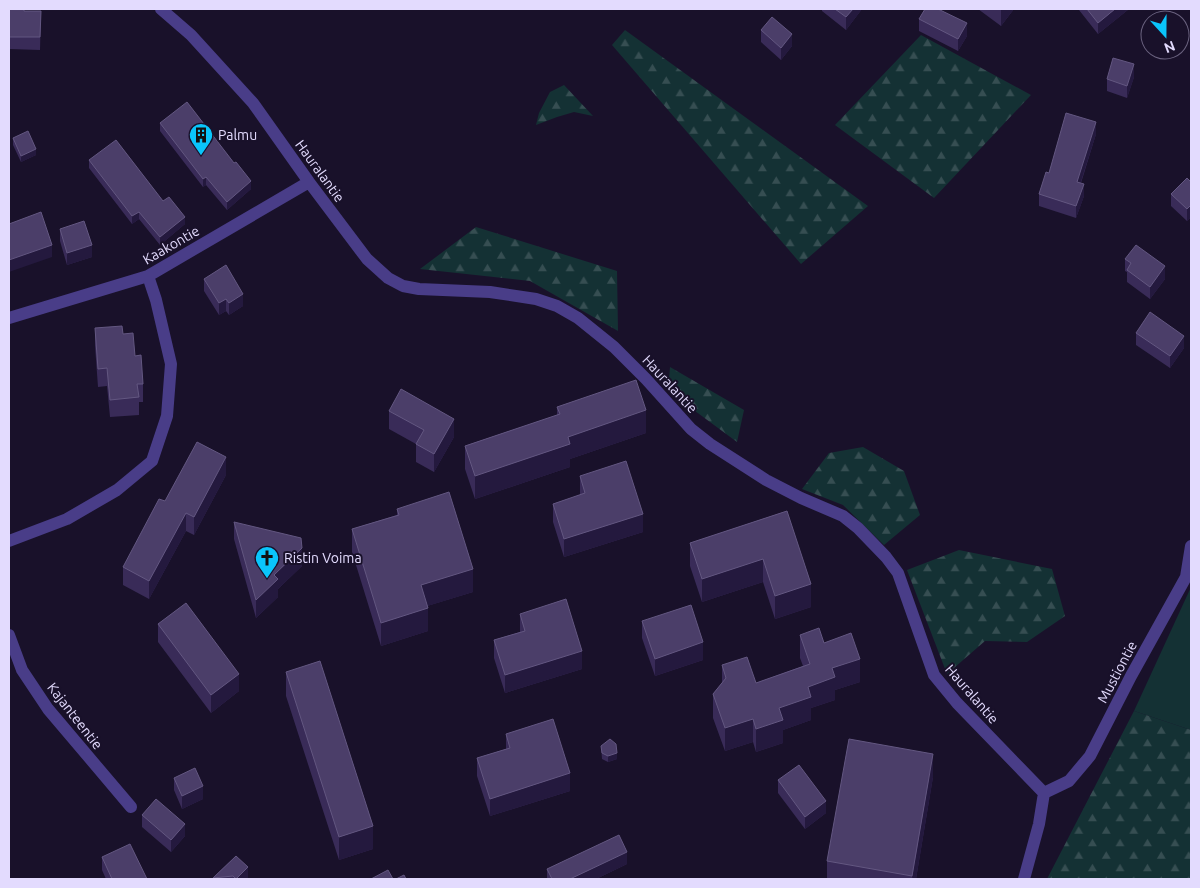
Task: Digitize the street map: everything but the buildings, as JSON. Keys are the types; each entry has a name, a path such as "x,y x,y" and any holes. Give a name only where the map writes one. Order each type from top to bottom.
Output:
{"street":[{"name":"Hauralantie","path":"161,9 191,35 253,103 309,182 368,259 388,278 404,286 419,290 490,292 536,298 558,306 578,318 614,347 646,378 691,429 710,444 766,480 843,516 858,528 886,557 898,573 934,675 957,704 1044,794"},
{"name":"Kaakontie","path":"9,318 148,276 309,182"},
{"path":"9,541 67,520 116,490 152,461 167,416 171,364 156,300 148,276"},
{"name":"Mustiontie","path":"1044,794 1069,781 1090,756 1131,676 1186,577 1191,546"},
{"name":"Kajanteentie","path":"9,635 22,670 48,710 130,807"},
{"path":"1024,879 1039,824 1044,794"}],"green space":[{"path":"625,30 868,206 801,264 612,45"},
{"path":"921,35 1031,95 934,198 835,125"},
{"path":"564,85 593,116 574,112 536,125 539,113 550,92"},
{"path":"476,227 617,271 618,331 530,281 420,269"},
{"path":"670,367 744,410 737,442 668,391"},
{"path":"863,447 904,471 920,515 884,545 843,505 802,489 829,453"},
{"path":"959,550 1052,569 1065,616 1027,642 985,641 947,674 907,570"},
{"path":"1191,587 1191,730 1134,711"},
{"path":"1134,711 1191,730 1191,879 1047,879"}],"place":[{"name":"Palmu","path":"201,156"},
{"name":"Ristin Voima","path":"267,579"}]}
